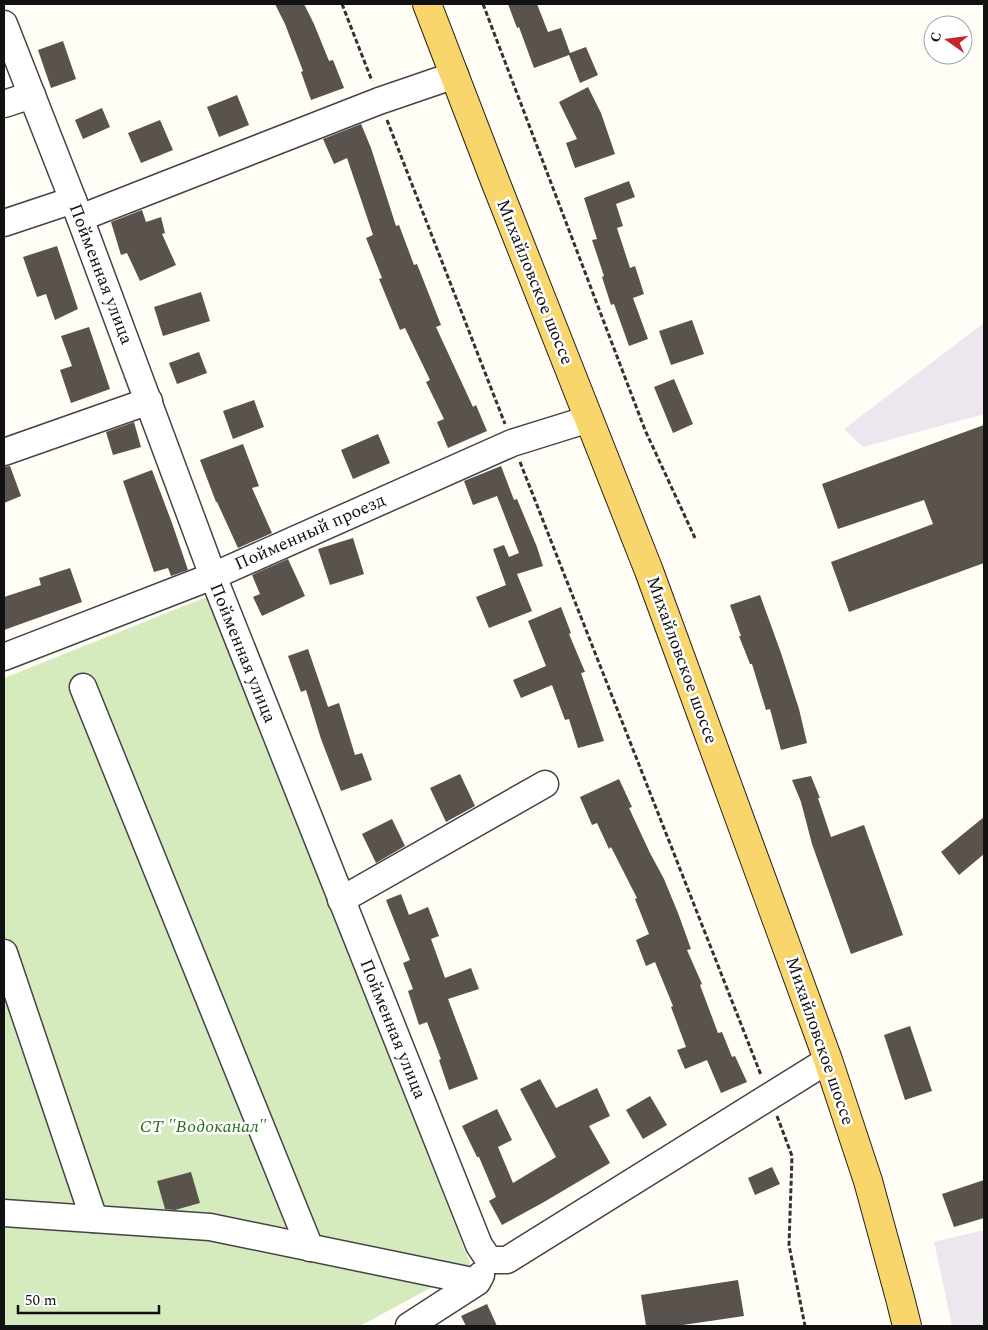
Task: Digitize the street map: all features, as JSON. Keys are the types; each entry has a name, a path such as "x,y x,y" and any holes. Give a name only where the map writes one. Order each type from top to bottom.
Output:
{"main road":[{"name":"Михайловское шоссе","path":"427,4 649,571 828,1060 868,1181 907,1326"}],"street":[{"name":"Пойменная улица","path":"4,24 77,209 213,576 478,1246 498,1260"},
{"path":"4,224 77,209 454,75"},
{"path":"4,104 32,95"},
{"path":"4,452 149,401"},
{"name":"Пойменный проезд","path":"4,657 213,576 512,443 589,419"},
{"path":"83,688 310,1248"},
{"path":"341,900 545,784"},
{"path":"4,953 94,1219"},
{"path":"409,1326 477,1282 498,1260 828,1060"},
{"path":"4,1213 210,1227 477,1282"}],"path":[{"path":"342,4 792,1156 789,1245 805,1326"},
{"path":"483,4 645,430 695,538"}],"shaded area":[{"path":"984,323 984,414 863,447 844,429"},
{"path":"984,1230 984,1326 952,1326 934,1242"}],"green space":[{"name":"СТ \"Водоканал\"","path":"209,596 471,1266 360,1326 4,1326 4,678"}],"building":[{"path":"275,4 304,4 329,61 333,60 344,88 311,100 301,72 303,71 285,24"},
{"path":"508,4 537,4 548,32 561,28 570,53 586,47 598,75 580,83 569,55 534,68 519,27 517,28"},
{"path":"63,41 76,79 51,88 38,50"},
{"path":"588,87 601,113 615,154 575,168 566,143 577,139 559,102"},
{"path":"237,95 249,125 219,137 207,107"},
{"path":"102,108 110,127 83,139 75,120"},
{"path":"160,120 173,150 141,163 128,133"},
{"path":"361,124 371,148 396,226 399,225 414,265 417,264 441,325 436,327 473,407 476,405 487,431 448,448 437,422 444,419 426,382 430,380 405,328 400,330 379,279 382,278 366,238 373,235 347,158 334,164 323,139"},
{"path":"629,181 635,197 616,204 623,226 617,228 630,268 635,266 644,294 633,298 648,339 629,346 614,304 611,305 602,277 604,276 592,240 597,239 584,198"},
{"path":"142,210 146,222 161,217 165,233 162,234 176,265 140,281 127,253 121,255 111,222"},
{"path":"57,246 78,309 55,320 46,294 37,297 23,257"},
{"path":"201,292 210,321 163,336 154,307"},
{"path":"692,320 704,354 671,365 659,331"},
{"path":"89,327 110,389 71,403 60,370 72,366 61,336"},
{"path":"199,352 207,373 177,384 169,363"},
{"path":"674,379 693,424 673,433 654,387"},
{"path":"254,400 264,427 233,439 223,411"},
{"path":"134,422 141,447 113,455 106,432"},
{"path":"984,425 984,563 849,612 831,562 933,524 924,500 838,529 822,484"},
{"path":"378,434 390,463 353,479 341,450"},
{"path":"243,444 259,486 252,488 272,533 238,548 216,502 200,460"},
{"path":"10,466 21,496 4,503 4,467"},
{"path":"501,466 514,500 517,499 543,566 517,574 532,611 489,628 476,597 506,585 493,549 504,545 509,557 519,553 497,496 473,505 464,481"},
{"path":"152,470 188,570 171,576 168,568 154,572 123,481"},
{"path":"353,538 364,574 330,585 318,549"},
{"path":"288,559 305,596 262,616 253,597 260,594 252,575"},
{"path":"70,568 82,602 4,630 4,597 41,585 39,578"},
{"path":"760,595 799,709 807,743 781,750 770,709 766,710 752,664 750,664 739,636 741,636 730,605"},
{"path":"561,607 571,633 569,634 585,672 581,673 604,741 578,748 569,719 565,720 552,685 521,698 513,680 546,666 528,621"},
{"path":"308,649 328,707 339,703 355,755 362,753 372,780 341,791 321,739 306,690 301,692 288,656"},
{"path":"460,774 475,806 446,822 430,788"},
{"path":"811,776 820,798 818,798 831,837 864,825 903,935 851,954 812,844 801,802 792,780"},
{"path":"619,779 632,807 629,808 664,879 678,913 691,949 687,950 702,984 700,985 718,1033 722,1032 732,1057 735,1056 747,1082 721,1093 707,1060 685,1069 677,1050 686,1047 671,1007 673,1006 655,962 646,966 636,940 649,934 635,899 637,898 611,847 609,849 597,823 592,825 580,797"},
{"path":"984,817 984,854 959,875 941,852"},
{"path":"392,819 405,846 376,863 362,834"},
{"path":"401,894 409,915 428,907 439,936 431,939 445,978 471,968 479,989 448,999 478,1079 449,1090 439,1060 441,1059 427,1022 419,1025 408,991 413,989 403,963 410,960 386,900"},
{"path":"910,1026 932,1091 905,1100 884,1035"},
{"path":"540,1079 556,1108 597,1088 610,1116 589,1126 610,1163 502,1225 489,1201 496,1197 479,1157 477,1157 462,1126 497,1109 512,1140 498,1147 513,1183 556,1157 520,1089"},
{"path":"650,1096 667,1125 643,1139 626,1110"},
{"path":"772,1167 780,1184 755,1195 748,1178"},
{"path":"191,1172 200,1203 175,1210 165,1209 157,1181"},
{"path":"984,1180 984,1218 954,1227 942,1194"},
{"path":"738,1280 744,1316 676,1326 646,1326 641,1295"},
{"path":"487,1304 497,1326 466,1326 461,1316"}]}
